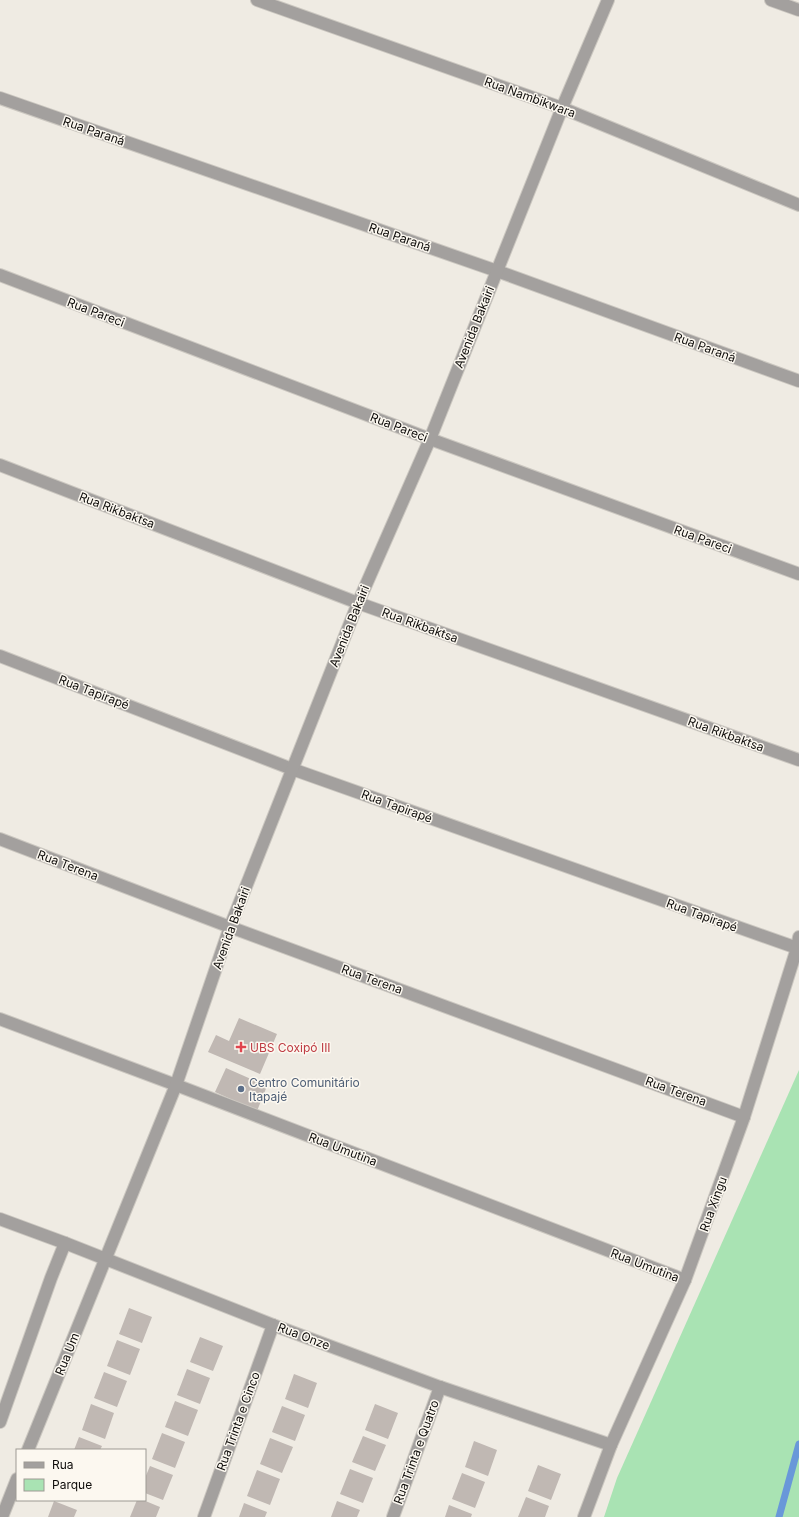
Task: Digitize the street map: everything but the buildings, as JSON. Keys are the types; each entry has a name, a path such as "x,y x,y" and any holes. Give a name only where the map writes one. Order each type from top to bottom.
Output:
{"street":[{"name":"Rua Nambikwara","path":"257,0 562,108 799,205"},
{"name":"Avenida Bakairi","path":"106,1259 176,1085 230,927 358,603 430,439 562,108 608,0"},
{"path":"771,0 799,10"},
{"name":"Rua Paraná","path":"0,98 497,271 799,381"},
{"name":"Rua Pareci","path":"0,275 430,439 799,574"},
{"name":"Rua Rikbaktsa","path":"0,465 358,603 799,760"},
{"name":"Rua Tapirapé","path":"0,656 292,769 798,943"},
{"name":"Rua Terena","path":"0,839 230,927 744,1117"},
{"name":"Rua Xingu","path":"584,1517 611,1445 685,1280 744,1117 798,943"},
{"name":"Rua Umutina","path":"0,1019 685,1280"},
{"name":"Rua Onze","path":"0,1219 440,1387 611,1445"},
{"path":"0,1422 51,1278 65,1243"},
{"name":"Rua Um","path":"28,1449 106,1259"},
{"name":"Rua Trinta e Cinco","path":"204,1517 273,1324"},
{"name":"Rua Trinta e Quatro","path":"393,1517 440,1387"},
{"path":"2,1517 16,1482"}],"green space":[{"path":"799,1070 799,1517 604,1517 617,1478"}],"waterway":[{"path":"779,1517 799,1444"}],"place":[{"name":"UBS Coxipó III","path":"241,1047"},
{"name":"Centro Comunitário Itapajé","path":"241,1089"}]}
